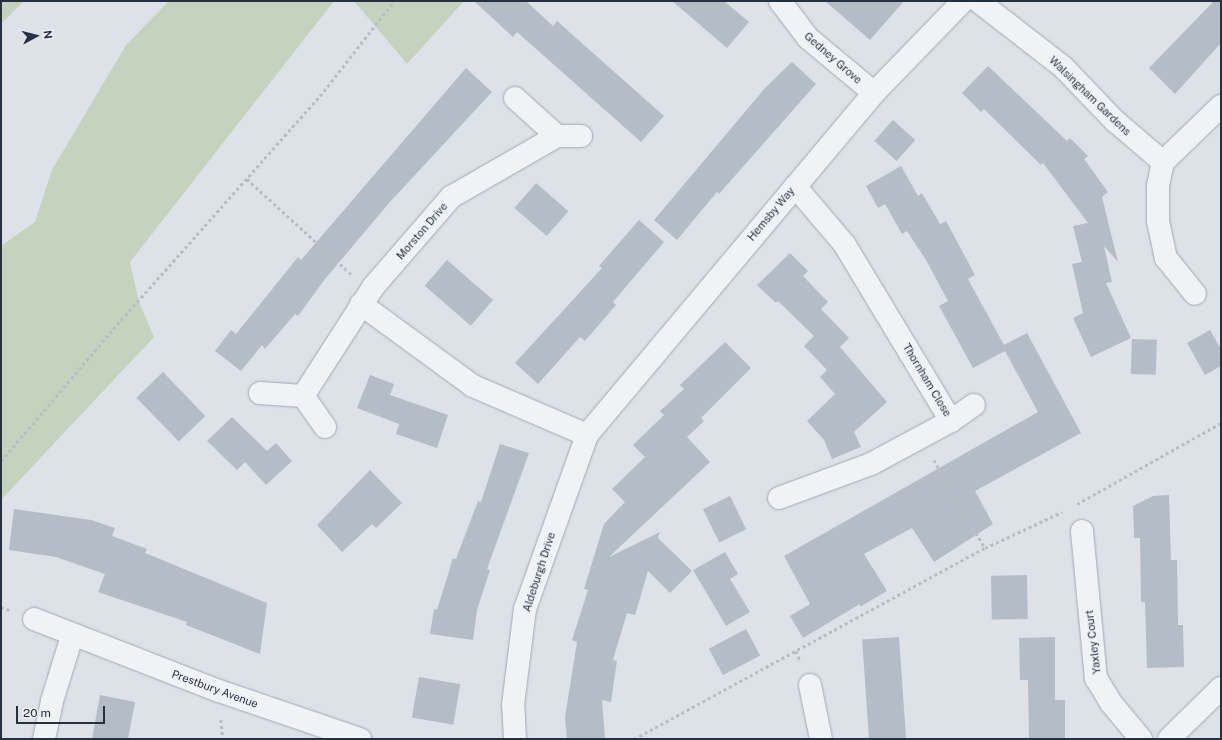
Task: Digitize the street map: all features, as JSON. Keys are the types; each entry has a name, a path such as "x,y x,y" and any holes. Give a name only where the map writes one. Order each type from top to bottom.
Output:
{"street":[{"name":"Gedney Grove","path":"780,1 808,38 874,93"},
{"name":"Hemsby Way","path":"587,435 874,93 963,1"},
{"name":"Walsingham Gardens","path":"978,1 1063,67 1115,121 1163,162"},
{"path":"515,98 557,136"},
{"path":"1196,294 1166,258 1158,221 1158,186 1163,162 1221,106"},
{"name":"Morston Drive","path":"303,396 366,298 451,197 557,136 581,136"},
{"name":"Thornham Close","path":"779,498 871,464 921,438 951,420 845,245 795,186"},
{"path":"366,298 473,386 587,435"},
{"path":"260,393 303,396 324,427"},
{"path":"951,420 974,405"},
{"name":"Aldeburgh Drive","path":"515,739 513,705 525,609 587,435"},
{"name":"Yaxley Court","path":"1082,531 1096,678 1111,704 1141,739"},
{"name":"Prestbury Avenue","path":"34,619 72,636 219,691 360,739"},
{"path":"44,739 52,701 72,636"},
{"path":"810,685 821,739"},
{"path":"1169,739 1221,688"}],"path":[{"path":"1,461 246,178 320,96 394,1"},
{"path":"246,178 366,298"},
{"path":"1073,507 1221,423"},
{"path":"921,438 986,548"},
{"path":"634,739 986,548 1066,511"}],"green space":[{"path":"1,1 24,1 1,24"},
{"path":"169,1 334,1 130,262 139,302 154,337 1,500 1,246 35,222 52,170 126,45"},
{"path":"354,1 464,1 407,64"}],"building":[{"path":"474,1 526,1 553,26 557,21 664,116 641,142 517,32 513,37"},
{"path":"672,1 724,1 749,22 727,48"},
{"path":"825,1 904,1 870,40"},
{"path":"1214,1 1221,1 1221,43 1175,94 1149,68"},
{"path":"792,62 816,84 719,194 717,192 677,240 654,220 765,88"},
{"path":"988,66 1067,141 1070,138 1088,156 1084,159 1108,192 1102,197 1118,262 1104,246 1112,282 1106,283 1131,338 1091,357 1073,318 1083,313 1072,264 1082,262 1073,226 1088,223 1043,163 1041,165 984,109 981,112 962,93"},
{"path":"466,68 492,92 389,203 325,279 298,316 295,314 265,349 262,345 241,371 215,351 231,330 236,334 298,257 301,260"},
{"path":"893,120 915,140 897,161 874,141"},
{"path":"901,166 918,196 922,193 940,224 946,221 975,275 968,279 1004,345 1027,333 1081,433 975,491 993,524 934,562 912,528 864,554 887,591 860,607 860,604 803,638 790,616 810,604 784,556 1038,412 1005,351 973,368 939,306 948,301 926,260 907,231 902,234 885,204 878,208 866,186"},
{"path":"536,183 568,211 547,236 514,208"},
{"path":"639,220 664,242 613,302 616,305 585,341 580,337 538,384 515,363 602,268 599,266"},
{"path":"790,253 808,271 803,276 828,302 821,309 849,338 840,347 887,402 854,432 861,447 832,459 824,440 807,421 835,394 820,377 827,370 804,346 814,336 778,301 776,303 757,285"},
{"path":"447,260 493,300 471,326 425,286"},
{"path":"1210,330 1221,349 1221,366 1205,375 1187,343"},
{"path":"1132,339 1157,340 1156,375 1131,374"},
{"path":"725,342 751,368 701,418 704,421 687,437 710,462 609,557 660,532 658,538 692,571 670,593 648,571 635,615 627,613 613,660 617,661 611,702 602,700 605,739 567,739 565,717 577,642 572,640 588,590 584,589 604,524 625,502 612,489 645,457 633,445 664,415 660,411 684,389 680,385"},
{"path":"163,372 205,416 179,442 136,398"},
{"path":"370,375 394,384 390,395 448,415 437,448 396,434 399,424 357,408"},
{"path":"232,417 267,451 276,443 292,461 266,485 245,462 237,470 207,441"},
{"path":"500,444 529,453 487,569 490,570 477,610 473,640 430,634 434,609 437,610 453,558 456,559 478,501 481,502"},
{"path":"370,470 402,503 376,528 372,524 342,552 317,525"},
{"path":"1169,495 1171,560 1177,560 1178,625 1183,625 1184,667 1147,668 1145,602 1141,602 1140,538 1134,538 1133,506 1153,496"},
{"path":"730,496 746,529 719,542 703,509"},
{"path":"14,509 91,520 115,528 112,536 147,549 145,553 267,603 260,654 186,625 187,622 98,592 105,574 56,557 9,550"},
{"path":"725,552 738,574 730,579 750,612 726,626 693,570"},
{"path":"1027,575 1028,619 992,620 991,576"},
{"path":"746,629 760,655 723,675 709,649"},
{"path":"899,637 906,739 869,739 862,640"},
{"path":"1055,637 1055,700 1065,700 1065,739 1029,739 1028,680 1020,680 1019,638"},
{"path":"419,677 460,684 453,725 412,717"},
{"path":"100,695 135,702 128,739 92,739"}]}
